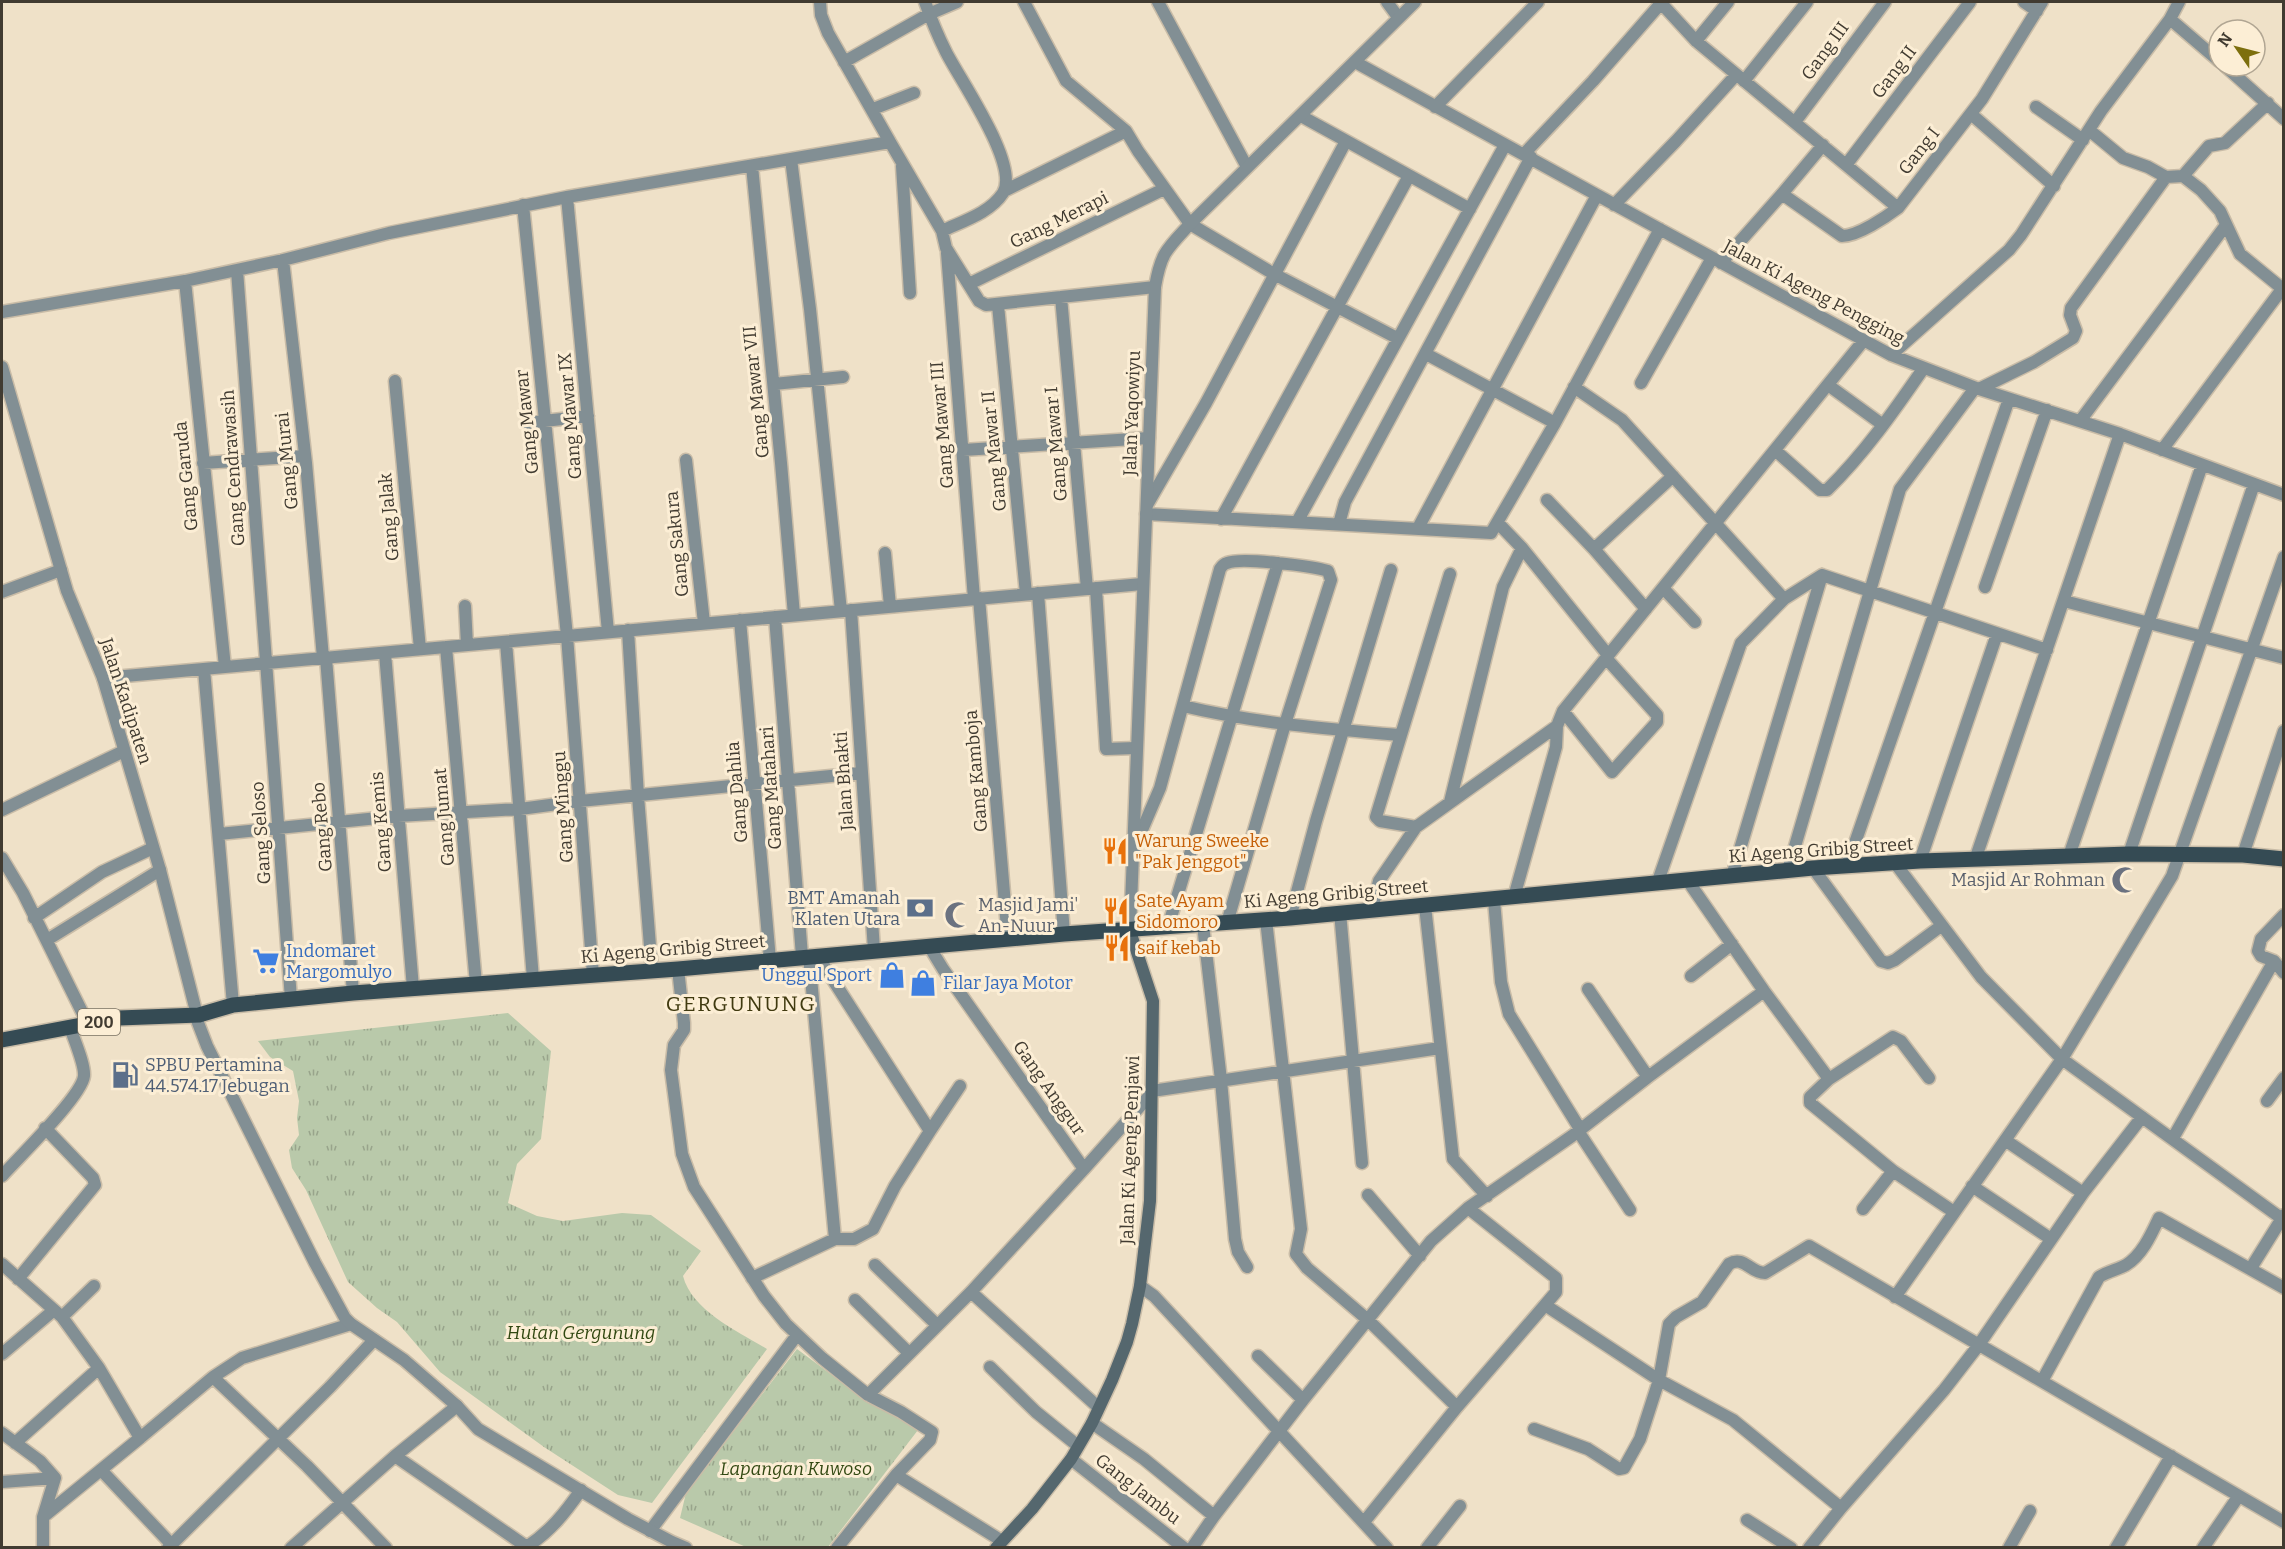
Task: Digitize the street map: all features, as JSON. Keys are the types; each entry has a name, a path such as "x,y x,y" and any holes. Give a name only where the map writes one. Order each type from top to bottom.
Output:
{"main road":[{"name":"Ki Ageng Gribig Street","path":"2,1040 119,1018 198,1018 233,1005 353,993 678,969 1064,934 1290,918 1813,868 1920,861 2128,854 2243,855 2283,859"},
{"name":"Jalan Ki Ageng Penjawi","path":"999,1544 1032,1509 1071,1459 1092,1423 1127,1342 1140,1286 1150,1201 1153,1001 1130,931"}],"street":[{"path":"925,2 946,52 999,147 1005,170 1004,191"},
{"path":"844,62 929,14 957,2"},
{"path":"1024,2 1066,81 1126,131 1190,224 1274,274 1397,338"},
{"path":"1158,2 1247,167"},
{"path":"1387,2 1398,17"},
{"name":"Jalan Yaqowiyu","path":"1130,931 1142,584 1155,287 1159,263 1163,254 1190,224 1415,2"},
{"path":"1435,107 1538,2"},
{"path":"1339,524 1345,502 1426,354 1527,156 1661,2 1696,41 1898,208"},
{"path":"1696,41 1728,2"},
{"path":"1614,205 1740,78 1807,2"},
{"name":"Gang III","path":"1795,122 1885,2"},
{"name":"Gang II","path":"1846,165 1970,2"},
{"path":"2024,2 2040,6"},
{"path":"1892,355 2009,250 2086,135 2170,19 2179,2"},
{"path":"823,4 823,23 942,231 946,248 979,301 986,305 998,305 1155,287"},
{"name":"Gang I","path":"1782,194 1842,236 1852,234 1887,217 1898,208 1971,114 2001,71 2040,6"},
{"path":"2170,19 2207,51"},
{"name":"Jalan Ki Ageng Pengging","path":"1355,62 1892,355 1977,389 2120,434 2283,495"},
{"path":"2239,78 2283,119"},
{"path":"873,109 914,93"},
{"path":"2183,176 2209,146 2225,143 2268,104"},
{"path":"2036,107 2123,158 2148,167 2166,177 2183,176 2211,200 2220,211 2240,254 2283,290 2162,450"},
{"path":"1971,114 2054,186"},
{"path":"1301,116 1470,209"},
{"path":"942,231 990,208 1004,191 1126,131"},
{"path":"1346,141 1147,509 1221,519 1491,533 1555,423 1660,230"},
{"path":"2,312 185,281 283,260 390,232 523,205 890,142"},
{"path":"1297,522 1505,145"},
{"path":"1641,383 1717,261 1782,194 1822,145"},
{"name":"Jalan Bhakti","path":"791,159 846,610 874,950"},
{"path":"901,162 909,293"},
{"name":"Gang Mawar VII","path":"752,166 794,615"},
{"path":"1221,519 1409,176"},
{"path":"1788,870 1900,489 1977,389 2034,362 2073,338 2076,331 2070,315 2071,308 2166,177"},
{"name":"Gang Merapi","path":"969,284 1164,189"},
{"path":"1418,528 1597,195"},
{"name":"Gang Mawar IX","path":"567,197 609,632"},
{"name":"Gang Mawar","path":"523,205 567,636"},
{"path":"2080,421 2226,225"},
{"name":"Gang Mawar III","path":"946,248 977,599"},
{"name":"Gang Murai","path":"283,260 324,658"},
{"name":"Gang Cendrawasih","path":"237,270 267,663"},
{"name":"Gang Garuda","path":"185,281 225,667"},
{"name":"Gang Mawar I","path":"1061,297 1073,442 1091,588 1106,749 1136,748"},
{"name":"Gang Mawar II","path":"998,305 1012,446 1032,593 1064,934"},
{"path":"1514,897 1556,747 1557,726 1563,711 1864,340"},
{"path":"1426,354 1555,423"},
{"name":"Jalan Kadipaten","path":"2,367 67,591 103,678 160,870 207,1046 315,1263 341,1311 351,1324"},
{"path":"1776,451 1820,490 1827,490 1848,469 1883,425 1923,369"},
{"path":"774,384 843,376"},
{"name":"Gang Jalak","path":"395,381 420,650"},
{"path":"1828,385 1883,425"},
{"path":"1574,387 1622,420 1784,599"},
{"path":"1847,866 2008,399"},
{"path":"1985,587 2047,410"},
{"path":"527,423 588,416"},
{"path":"1975,860 2120,434"},
{"path":"963,450 1149,438"},
{"path":"203,463 305,456"},
{"name":"Gang Sakura","path":"686,460 704,623"},
{"path":"2069,856 2202,465"},
{"path":"1594,549 1673,476"},
{"path":"2128,854 2254,484"},
{"path":"1546,500 1594,549 1646,609"},
{"path":"1498,523 1522,548 1607,657 1657,715 1657,722 1612,772 1563,711"},
{"path":"1450,802 1503,587 1522,548"},
{"path":"885,553 890,606"},
{"path":"1895,1297 2062,1059 2172,876 2182,854 2283,557"},
{"path":"1132,852 1160,788 1220,569 1228,562 1278,563 1325,570 1331,576 1227,923"},
{"path":"1168,927 1278,563"},
{"path":"2,592 61,570"},
{"path":"1290,918 1316,821 1391,570"},
{"path":"1416,827 1380,821 1376,817 1450,574"},
{"path":"1822,575 2047,650"},
{"path":"1657,884 1741,643 1784,599 1822,575"},
{"path":"1732,876 1822,575"},
{"path":"103,678 1142,584"},
{"path":"1663,588 1695,622"},
{"name":"Gang Kamboja","path":"977,599 1008,940"},
{"path":"2064,601 2283,658"},
{"path":"465,606 467,645"},
{"name":"Gang Matahari","path":"776,617 789,780 809,956 835,1239"},
{"name":"Gang Dahlia","path":"740,620 770,960"},
{"path":"628,630 652,971"},
{"path":"1920,861 1997,634"},
{"name":"Gang Minggu","path":"567,636 593,975"},
{"path":"506,642 533,980"},
{"name":"Gang Jumat","path":"446,647 476,984"},
{"name":"Gang Kemis","path":"385,653 414,988"},
{"name":"Gang Rebo","path":"324,658 353,993"},
{"name":"Gang Seloso","path":"267,663 291,999"},
{"path":"204,669 233,1005"},
{"path":"1183,706 1233,718 1400,735"},
{"path":"1371,909 1379,881 1416,827 1557,726"},
{"path":"2243,855 2283,731"},
{"path":"2,810 124,751"},
{"path":"219,834 398,816 520,809 861,773"},
{"path":"34,918 102,872 153,848"},
{"path":"2,858 23,893 88,1024"},
{"path":"1895,863 1981,977 2062,1059 2282,1216 2251,1268"},
{"path":"1813,868 1881,961 1888,963 1895,960 1941,926"},
{"path":"46,940 160,870"},
{"path":"1688,881 1764,991 1829,1079"},
{"path":"1494,900 1501,982 1509,1014 1630,1210"},
{"path":"1425,906 1453,1159 1487,1196"},
{"path":"1340,912 1362,1163"},
{"path":"2283,915 2258,945 2261,956 2274,961 2283,973"},
{"path":"1266,920 1301,1229 1296,1254 1307,1268 1368,1320 1456,1407"},
{"path":"1203,925 1221,1080 1235,1239 1238,1252 1247,1267"},
{"path":"1691,976 1732,944"},
{"name":"Gang Anggur","path":"928,946 1084,1169 1151,1092"},
{"path":"809,956 930,1131"},
{"path":"2173,1138 2274,961"},
{"path":"678,969 684,1030 674,1046 671,1070 682,1154 694,1187 752,1278 786,1324 868,1395 932,1432 930,1440 896,1475 837,1548"},
{"path":"1588,989 1648,1077"},
{"path":"1192,1548 1304,1400 1431,1241 1468,1208 1579,1130 1764,991"},
{"path":"2,1176 75,1095 84,1078 70,1027"},
{"path":"1929,1078 1901,1041 1893,1037 1829,1079 1810,1096 1810,1102 1893,1171 1954,1212"},
{"path":"1151,1092 1440,1048"},
{"path":"2267,1101 2283,1078"},
{"path":"752,1278 835,1239 854,1239 873,1229 895,1186 960,1086"},
{"path":"1809,1548 1944,1390 1978,1346 2083,1193 2142,1117"},
{"path":"18,1280 95,1185 93,1178 45,1128"},
{"path":"2005,1140 2083,1193"},
{"path":"868,1395 971,1292 1084,1169"},
{"path":"1863,1209 1893,1171"},
{"path":"1972,1186 2051,1239"},
{"path":"1368,1195 1420,1256"},
{"path":"1364,1522 1456,1407 1556,1292 1557,1278 1468,1208"},
{"path":"2042,1381 2099,1277 2112,1269 2124,1266 2135,1257 2159,1218 2283,1288"},
{"path":"1534,1428 1588,1449 1619,1469 1623,1468 1640,1439 1659,1380 1669,1324 1676,1317 1702,1302 1729,1264 1734,1261 1741,1261 1758,1273 1765,1273 1809,1246 2283,1522"},
{"path":"2,1264 58,1313 99,1368 140,1438"},
{"path":"874,1265 937,1325"},
{"path":"2,1354 94,1286"},
{"path":"1140,1286 1154,1296 1281,1430 1364,1522 1379,1544"},
{"path":"971,1292 1098,1407"},
{"path":"855,1300 909,1353"},
{"path":"1545,1305 1659,1380 1733,1420 1841,1508"},
{"path":"43,1517 102,1471 231,1363 351,1324 404,1360 457,1406 478,1429 650,1531 686,1548"},
{"path":"650,1531 797,1335"},
{"path":"102,1471 170,1546 330,1387 374,1340"},
{"path":"1258,1356 1304,1400"},
{"path":"990,1367 1036,1412 1078,1446"},
{"path":"15,1443 99,1368"},
{"path":"213,1377 386,1548"},
{"path":"291,1548 395,1456 457,1406"},
{"path":"1092,1423 1144,1459 1214,1516"},
{"path":"2,1433 46,1467 55,1478"},
{"path":"395,1456 526,1547 541,1538 557,1522 581,1490"},
{"path":"2116,1548 2171,1456"},
{"name":"Gang Jambu","path":"1071,1459 1184,1548"},
{"path":"896,1475 999,1544"},
{"path":"2,1482 55,1478"},
{"path":"43,1548 43,1517 55,1478"},
{"path":"2203,1548 2238,1497"},
{"path":"1427,1548 1460,1506"},
{"path":"2008,1548 2030,1511"},
{"path":"1747,1520 1791,1548"}],"green space":[{"name":"Hutan Gergunung","path":"508,1013 551,1051 541,1139 517,1164 508,1203 537,1216 563,1221 622,1213 651,1215 701,1251 683,1276 696,1300 730,1328 767,1349 652,1503 618,1495 544,1447 440,1372 397,1322 377,1308 348,1282 306,1190 292,1168 289,1150 299,1135 297,1118 299,1101 293,1071 270,1057 258,1041"},
{"name":"Lapangan Kuwoso","path":"797,1349 860,1396 918,1430 828,1547 746,1547 680,1518 686,1493"}],"place":[{"name":"Warung Sweeke \"Pak Jenggot\"","path":"1115,851"},
{"name":"Masjid Ar Rohman","path":"2125,880"},
{"name":"BMT Amanah Klaten Utara","path":"920,908"},
{"name":"Sate Ayam Sidomoro","path":"1116,911"},
{"name":"Masjid Jami' An-Nuur","path":"958,915"},
{"name":"saif kebab","path":"1117,948"},
{"name":"Indomaret Margomulyo","path":"266,961"},
{"name":"Unggul Sport","path":"892,975"},
{"name":"Filar Jaya Motor","path":"923,983"},
{"name":"SPBU Pertamina 44.574.17 Jebugan","path":"125,1075"}],"district":[{"name":"GERGUNUNG","path":"741,1004"}]}
